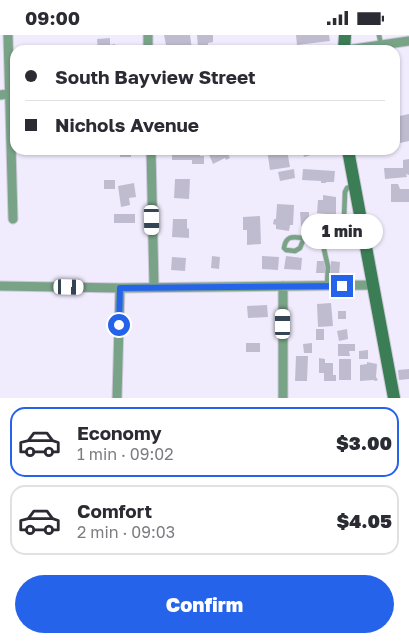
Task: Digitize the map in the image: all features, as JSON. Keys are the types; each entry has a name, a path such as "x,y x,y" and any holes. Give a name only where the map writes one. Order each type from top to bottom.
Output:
{"main road":[{"path":"349,155 394,398"}],"street":[{"path":"8,35 10,59"},
{"path":"387,45 409,41"},
{"path":"13,155 14,219"},
{"path":"151,155 154,287"},
{"path":"0,286 120,288 373,285"},
{"path":"283,287 283,398"},
{"path":"117,398 120,288"}],"lane":[{"path":"304,238 300,248 295,251 284,248 288,238 291,236 304,238 336,235 344,218 346,188 355,186"},
{"path":"344,218 361,219"},
{"path":"321,236 328,267 327,286"}],"building":[{"path":"164,35 190,35 191,45 166,45"},
{"path":"197,35 213,35 213,42 208,43 208,45 198,45"},
{"path":"296,35 329,35 330,41 297,45"},
{"path":"110,38 110,45 98,45 97,39"},
{"path":"409,114 409,141 400,143 400,116"},
{"path":"120,155 131,155 131,157 120,157"},
{"path":"172,155 200,155 204,156 204,164 192,164 192,160 172,160"},
{"path":"209,155 228,155 230,158 226,160 225,158 213,164"},
{"path":"268,155 288,155 290,167 270,170"},
{"path":"409,159 409,175 406,174 407,177 385,179 384,168 403,168 403,160"},
{"path":"294,169 295,178 280,181 278,172"},
{"path":"303,169 335,171 334,182 321,183 321,181 302,180"},
{"path":"175,179 190,179 189,199 174,198"},
{"path":"104,180 115,180 115,189 104,189"},
{"path":"134,183 136,197 129,198 130,205 121,207 118,186"},
{"path":"391,184 398,184 400,189 409,189 409,202 391,202"},
{"path":"323,195 336,197 336,215 317,213 318,200 323,200"},
{"path":"277,204 294,205 293,225 290,225 289,231 276,229 276,225 273,224 274,219 276,219"},
{"path":"300,212 309,212 309,226 301,226"},
{"path":"114,214 135,214 135,223 114,223"},
{"path":"260,216 261,244 247,245 247,230 243,230 243,217"},
{"path":"173,219 187,219 189,238 172,237"},
{"path":"212,256 220,257 219,269 211,268"},
{"path":"262,256 279,257 278,270 262,269"},
{"path":"286,256 302,258 301,270 284,269"},
{"path":"172,257 186,258 185,271 171,270"},
{"path":"317,261 326,261 325,273 316,273"},
{"path":"331,261 340,262 339,276 330,275"},
{"path":"331,303 333,326 318,327 317,304"},
{"path":"267,305 268,317 248,318 247,306"},
{"path":"338,311 346,311 346,319 338,319"},
{"path":"316,329 324,329 324,340 316,340"},
{"path":"347,329 348,339 339,341 337,331"},
{"path":"246,343 260,343 260,352 246,352"},
{"path":"312,343 312,353 304,353 303,344"},
{"path":"338,344 355,344 355,351 349,351 350,356 338,356"},
{"path":"368,350 368,359 359,359 359,351"},
{"path":"296,356 308,356 307,381 295,381"},
{"path":"319,358 325,359 325,363 333,363 333,375 336,375 336,381 324,381 324,373 319,373"},
{"path":"339,359 351,359 351,380 339,380"},
{"path":"367,362 377,364 376,377 378,380 360,381 360,365 367,364"},
{"path":"409,369 409,379 399,380 398,370"}],"route":[{"path":"119,325 120,288 342,286"}]}
